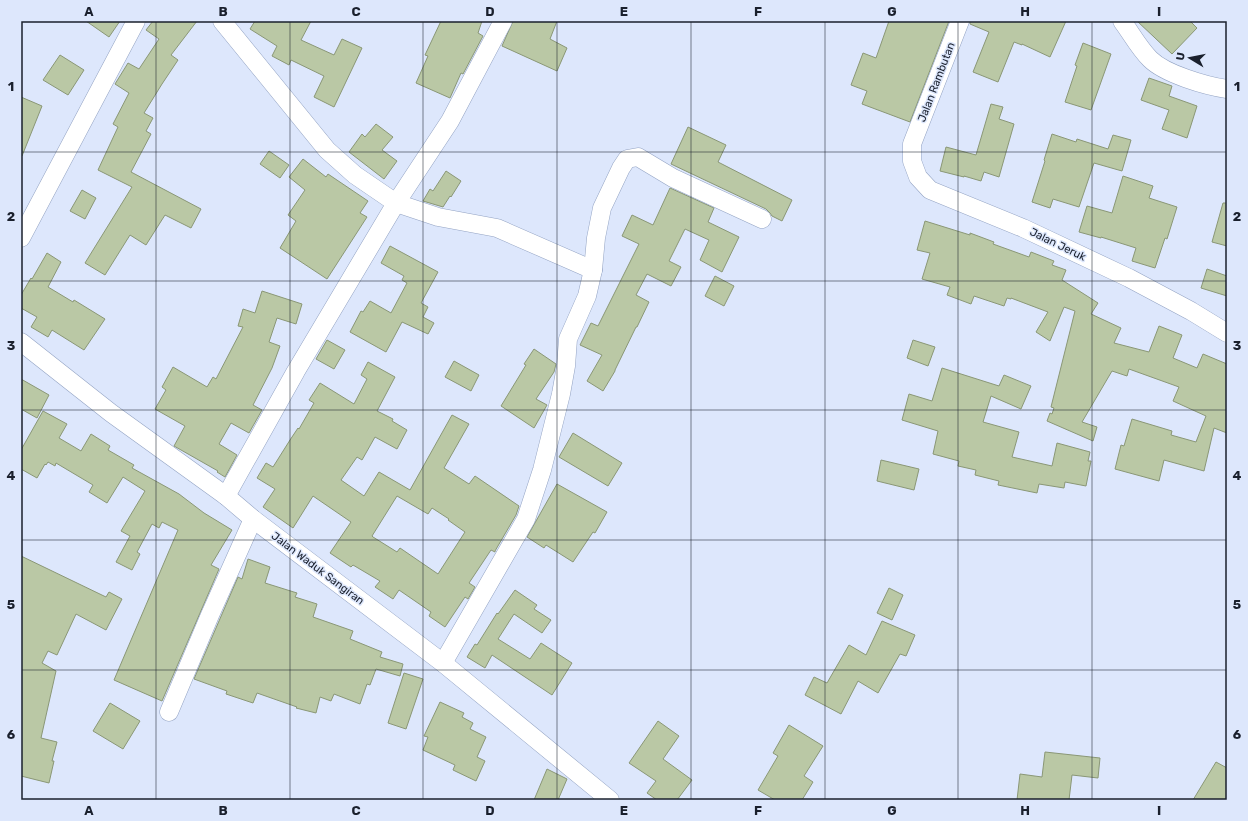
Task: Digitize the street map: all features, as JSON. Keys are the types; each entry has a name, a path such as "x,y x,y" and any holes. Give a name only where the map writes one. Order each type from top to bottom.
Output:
{"street":[{"path":"21,238 136,21"},
{"path":"222,21 327,150 355,175 396,203 438,216 497,228 593,270"},
{"path":"226,496 296,371 396,203 450,120 503,21"},
{"name":"Jalan Rambutan","path":"912,144 960,21"},
{"path":"1122,21 1150,59 1168,71 1216,87 1227,89"},
{"name":"Jalan Jeruk","path":"912,144 912,161 918,177 930,190 1023,228 1122,275 1191,311 1227,333"},
{"path":"443,663 526,519 542,470 561,394 566,366 568,339 587,296 593,270 596,238 602,208 621,168 628,159 638,157 673,178 762,219"},
{"name":"Jalan Waduk Sangiran","path":"21,342 110,413 226,496 253,519 443,663 610,800"},
{"path":"169,712 253,519"}],"building":[{"path":"86,21 120,21 109,37"},
{"path":"153,21 197,21 171,55 178,60 144,113 153,118 146,131 151,134 131,172 201,209 191,228 165,215 146,245 130,235 105,275 85,263 132,187 98,170 118,127 113,124 129,93 115,84 128,63 139,69 159,39 146,30"},
{"path":"255,21 311,21 301,40 334,55 342,39 362,48 334,107 314,97 324,76 291,60 289,65 272,56 277,46 250,29"},
{"path":"441,21 482,21 478,33 483,36 463,74 461,73 450,98 416,83 428,56 425,55"},
{"path":"513,21 557,21 550,39 567,48 557,71 502,46"},
{"path":"889,21 949,21 910,122 862,104 867,91 851,85 863,53 876,58"},
{"path":"970,21 1066,21 1050,57 1022,44 1014,42 998,82 973,72 989,32 970,24"},
{"path":"1137,21 1190,21 1197,28 1172,54"},
{"path":"1083,43 1111,54 1091,110 1065,102 1077,66 1075,65"},
{"path":"60,55 84,70 68,95 43,80"},
{"path":"1149,78 1172,86 1169,96 1197,106 1187,138 1162,129 1169,110 1141,100"},
{"path":"21,97 42,106 22,156 21,156"},
{"path":"991,104 1003,107 999,119 1014,124 999,177 984,172 981,181 940,171 946,147 976,155"},
{"path":"376,124 393,137 382,150 397,161 384,179 349,152 362,134 365,137"},
{"path":"688,127 726,145 718,162 792,200 782,221 772,216 766,209 671,164"},
{"path":"1052,134 1076,142 1077,139 1108,149 1113,135 1131,140 1122,171 1094,163 1079,207 1053,199 1050,208 1032,202"},
{"path":"269,151 289,165 280,178 260,164"},
{"path":"303,159 326,177 328,174 368,201 360,213 367,217 327,279 280,248 296,221 288,215 305,190 289,177"},
{"path":"446,171 461,181 451,197 450,196 443,207 423,201 430,189 433,191"},
{"path":"1123,176 1153,186 1149,198 1177,207 1167,239 1165,238 1155,268 1132,261 1136,248 1079,232 1087,206 1112,213"},
{"path":"670,188 714,208 708,222 739,237 722,272 700,260 709,240 685,229 669,261 681,267 671,286 647,274 636,295 649,302 615,371 603,391 587,381 602,355 580,345 591,323 598,326 639,244 622,236 632,215 653,225"},
{"path":"82,190 96,198 85,219 70,211"},
{"path":"1223,203 1227,203 1227,246 1212,242"},
{"path":"925,221 970,235 970,233 994,242 993,244 1029,257 1031,252 1054,261 1052,265 1066,270 1062,280 1098,303 1091,314 1121,328 1114,343 1149,352 1159,326 1182,335 1173,358 1197,368 1203,354 1227,364 1227,433 1214,428 1204,471 1164,460 1159,481 1115,469 1121,445 1124,446 1132,419 1172,431 1171,435 1196,442 1206,416 1173,401 1179,387 1129,369 1127,376 1112,371 1082,422 1097,427 1093,441 1047,421 1054,408 1051,407 1075,311 1064,307 1050,341 1036,332 1048,312 1011,298 1007,298 1004,306 974,296 971,304 947,295 950,287 922,279 930,253 917,250"},
{"path":"390,246 438,272 421,303 428,307 423,317 434,323 428,334 402,322 386,352 350,332 361,311 363,312 370,301 391,313 407,283 402,280 404,276 381,263"},
{"path":"47,253 61,262 48,287 73,302 74,300 105,319 84,350 52,330 48,337 31,327 37,317 21,308 21,295"},
{"path":"1207,269 1227,276 1227,296 1201,288"},
{"path":"715,276 734,286 724,306 705,296"},
{"path":"262,291 302,304 296,324 277,318 269,342 280,346 272,368 253,405 262,410 249,433 231,423 219,444 237,455 225,477 217,472 218,471 174,446 185,426 155,409 166,390 162,387 173,367 207,387 213,377 216,379 243,327 238,326 243,309 255,313"},
{"path":"327,340 345,350 334,369 316,359"},
{"path":"913,340 935,347 928,366 907,358"},
{"path":"534,349 556,364 554,372 536,399 547,405 534,428 501,406"},
{"path":"454,361 479,375 471,391 445,377"},
{"path":"368,362 395,377 377,411 393,419 392,421 407,430 397,449 375,437 362,460 357,457 341,480 364,496 379,472 410,490 452,415 469,424 444,468 469,484 475,476 519,506 516,515 495,552 491,550 469,583 475,587 468,599 465,597 445,627 429,616 431,612 399,590 393,599 375,587 380,581 353,565 351,567 330,553 351,522 313,496 293,528 263,507 275,489 257,478 266,463 273,467 298,428 299,429 314,403 309,400 320,383 354,404 367,379 361,375","holes":["397,496 428,514 432,508 465,532 438,574 400,548 397,552 372,536"]},
{"path":"942,368 999,386 1004,375 1031,386 1021,409 991,396 983,422 1019,432 1012,457 1052,466 1057,443 1090,452 1088,461 1091,461 1086,486 1065,482 1064,488 1039,484 1037,493 998,485 999,481 975,475 976,470 958,466 959,461 933,454 938,431 902,420 909,394 932,401"},
{"path":"21,379 49,395 37,418 21,409"},
{"path":"43,411 67,424 59,438 81,451 91,434 110,446 108,450 134,465 132,468 179,494 204,513 232,530 211,565 219,569 162,701 114,680 178,530 162,522 159,528 152,524 137,552 140,554 132,570 116,562 130,536 121,531 145,491 123,477 107,503 89,492 93,485 56,463 55,466 48,462 46,465 45,464 37,478 21,469 21,450"},
{"path":"573,433 622,463 608,486 559,457"},
{"path":"881,460 919,469 914,490 877,481"},
{"path":"557,484 607,512 595,533 593,532 573,562 546,545 544,548 527,537"},
{"path":"21,556 106,597 109,592 122,599 106,630 76,614 57,655 48,651 42,663 56,671 41,738 57,742 52,761 54,761 49,783 21,776"},
{"path":"248,559 270,567 265,583 297,593 295,597 317,604 313,617 353,631 350,639 382,652 380,657 403,664 400,676 376,669 370,685 367,684 360,704 334,694 331,701 320,697 316,713 296,708 297,707 257,693 253,703 226,694 227,691 194,679 238,577 242,579"},
{"path":"889,588 903,595 892,620 877,613"},
{"path":"515,590 537,605 534,609 551,620 542,633 514,614 498,639 530,659 541,643 572,663 552,695 492,655 485,668 467,657 475,644 477,645 497,613 498,614"},
{"path":"882,621 915,635 906,656 900,654 878,693 858,681 841,714 805,695 814,677 827,683 849,645 866,655"},
{"path":"404,673 423,679 406,729 388,723"},
{"path":"440,702 464,713 462,717 473,723 470,729 486,737 477,757 485,761 476,781 453,770 455,765 423,750 428,737 424,736"},
{"path":"110,703 140,721 123,749 93,731"},
{"path":"658,721 679,736 663,759 692,780 677,800 657,800 647,793 656,781 629,763"},
{"path":"789,725 823,746 804,776 813,782 802,800 775,800 758,790 778,756 773,753"},
{"path":"1045,752 1100,758 1098,778 1072,775 1069,800 1017,800 1020,774 1042,777"},
{"path":"1216,762 1227,768 1227,800 1193,800"},
{"path":"547,769 567,779 558,800 534,800"}]}
